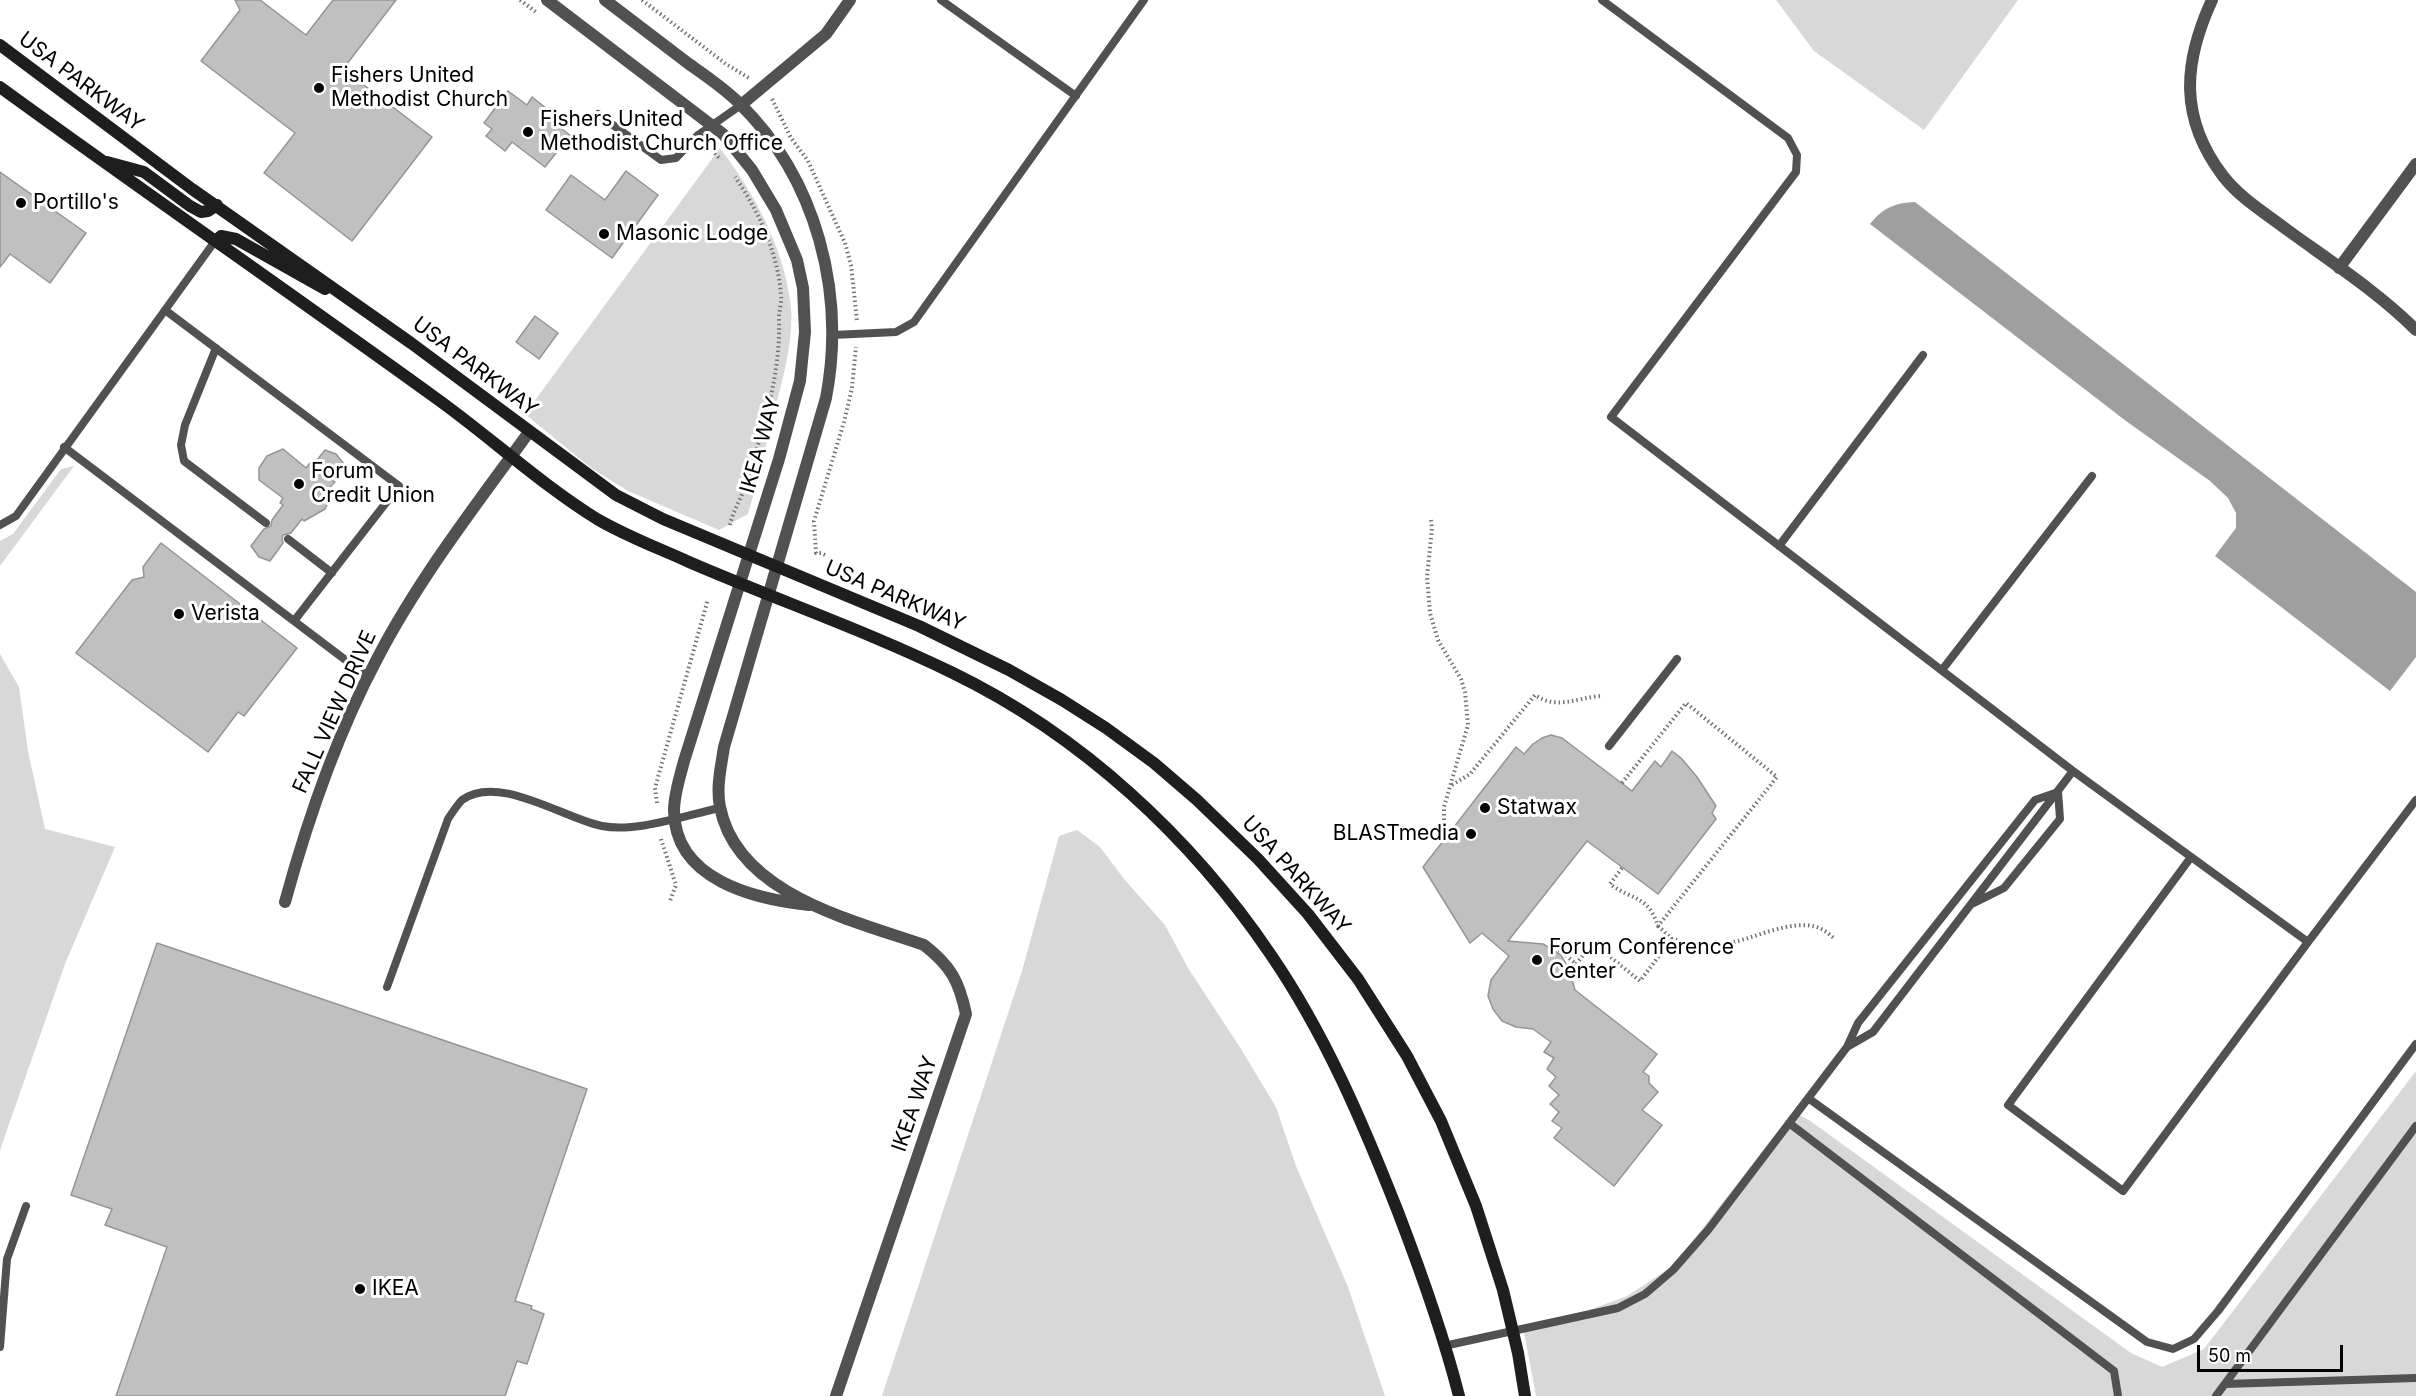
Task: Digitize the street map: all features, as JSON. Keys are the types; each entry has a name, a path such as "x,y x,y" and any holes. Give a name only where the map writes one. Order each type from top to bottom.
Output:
{"street":[{"name":"IKEA WAY","path":"605,0 741,105 764,132 784,160 810,211 824,251 830,284 833,335 826,398 724,747 718,785 720,808 731,836 747,861 765,877 813,906 924,945 939,957 952,972 961,992 966,1014 837,1396"},
{"path":"741,105 826,34 850,0"},
{"path":"2212,0 2200,26 2188,77 2190,96 2200,134 2224,177 2251,203 2339,268 2416,330"},
{"name":"IKEA WAY","path":"552,2 713,124 752,170 776,210 797,260 805,309 800,381 779,459 684,761 676,790 675,818 677,835 685,849 705,872 728,886 776,902 813,906"},
{"name":"USA PARKWAY","path":"0,45 183,183 353,302 591,478 634,506 946,638 1062,700 1154,763 1206,807 1285,887 1334,946 1407,1056 1442,1121 1464,1172 1492,1253 1512,1331 1525,1396"},
{"path":"0,87 438,399 578,507 602,522 739,585 901,648 959,676 1041,724 1106,773 1193,856 1230,899 1272,957 1313,1025 1380,1166 1419,1267 1459,1396"},
{"path":"100,159 144,172 201,212 208,211 217,205"},
{"path":"2339,268 2416,164"},
{"path":"215,241 221,236 228,236 246,243 309,281 353,302"},
{"name":"FALL VIEW DRIVE","path":"285,902 316,799 331,758 368,677 394,628 436,562 529,432"}],"lane":[{"path":"941,0 1076,96"},
{"path":"833,335 896,332 914,322 1144,0"},
{"path":"1602,0 1788,138 1797,155 1796,172 1611,417 2073,771 2308,942"},
{"path":"598,114 661,159 676,158 698,135 741,105"},
{"path":"0,525 16,516 215,241"},
{"path":"165,310 399,486 294,621"},
{"path":"216,348 185,425 181,445 183,461 266,523"},
{"path":"1779,546 1923,355"},
{"path":"64,447 368,677"},
{"path":"1942,670 2092,476"},
{"path":"288,539 332,573"},
{"path":"1609,746 1677,659"},
{"path":"1847,1047 1873,1032 2073,771"},
{"path":"1444,1346 1618,1308 1645,1294 1673,1270 1708,1230 1847,1047 1858,1023 2035,800 2058,791"},
{"path":"1972,904 2004,888 2060,819 2058,791"},
{"path":"387,987 448,819 462,801 476,794 514,794 602,826 621,827 720,808"},
{"path":"2192,857 2008,1105 2123,1191 2416,800"},
{"path":"1978,872 1989,881"},
{"path":"1808,1098 2147,1342 2173,1349 2194,1339 2218,1311 2416,1044"},
{"path":"1789,1123 2114,1371 2118,1396"},
{"path":"2216,1396 2416,1126"},
{"path":"0,1347 7,1259 26,1206"},
{"path":"2224,1384 2416,1378"}],"path":[{"path":"520,0 543,17"},
{"path":"642,0 726,64 750,79"},
{"path":"698,135 725,163"},
{"path":"729,525 747,480 777,372 782,299 773,256 763,227 731,171"},
{"path":"1431,520 1427,577 1430,613 1438,640 1461,679 1468,714 1468,725 1444,807 1444,838"},
{"path":"658,804 654,788 708,599"},
{"path":"1452,785 1470,774 1535,695 1545,701 1562,704 1600,696"},
{"path":"1622,783 1686,703 1777,777 1658,926"},
{"path":"661,838 676,885 670,901"},
{"path":"1622,868 1610,884 1622,893 1643,901 1654,912 1658,926 1672,939 1710,945 1743,940 1780,927 1805,926 1820,928 1835,939"},
{"path":"1551,948 1556,947 1576,964 1593,943 1641,981 1672,939"}],"shaded area":[{"path":"1776,0 2018,0 1924,130 1814,51"},
{"path":"720,148 755,201 773,239 786,279 790,300 791,330 787,361 748,514 719,530 628,491 591,468 525,414"},
{"path":"1915,202 2416,592 2416,657 2390,691 2215,556 2236,528 2236,513 2228,498 2210,481 2126,421 1870,224 1890,207"},
{"path":"74,466 0,566 0,541 13,534 61,469"},
{"path":"0,654 19,687 28,751 45,829 115,847 65,964 0,1150"},
{"path":"1077,830 1100,847 1124,879 1165,925 1188,968 1276,1107 1296,1166 1348,1287 1385,1396 882,1396 1022,971 1059,836"},
{"path":"2416,1071 2416,1396 1536,1396 1523,1327 1584,1312 1627,1296 1673,1266 1793,1112 1809,1120 2131,1353 2162,1367 2204,1349"}],"building":[{"name":"Fishers United Methodist Church","path":"235,0 260,0 306,35 333,0 396,0 343,69 432,137 352,241 264,173 295,133 201,61 240,10"},
{"name":"Fishers United Methodist Church Office","path":"508,91 527,105 532,97 551,112 547,118 570,135 545,167 512,142 505,151 486,136 492,129 484,123"},
{"name":"Masonic Lodge","path":"626,171 658,195 612,258 546,210 571,175 605,200"},
{"name":"Portillo's","path":"0,172 86,233 50,283 10,254 0,267"},
{"path":"535,316 558,333 539,359 516,342"},
{"name":"Forum Credit Union","path":"283,449 306,468 310,463 313,465 325,450 336,454 344,464 332,480 335,482 331,486 330,498 325,509 304,521 302,519 291,533 283,535 283,543 270,561 259,557 251,546 264,529 271,526 272,520 283,505 280,503 283,498 259,480 259,468 267,456"},
{"name":"Verista","path":"161,543 297,648 244,716 238,712 208,752 76,653 132,580 144,577 143,567"},
{"name":"Forum Conference Center","path":"1551,735 1562,738 1632,791 1655,761 1661,767 1672,751 1697,777 1716,806 1712,813 1716,819 1658,894 1587,841 1508,941 1543,944 1561,955 1569,969 1575,990 1657,1054 1643,1072 1649,1076 1649,1083 1658,1092 1642,1110 1662,1125 1614,1186 1554,1138 1562,1128 1552,1121 1559,1112 1550,1104 1559,1095 1549,1086 1556,1077 1547,1069 1554,1058 1544,1052 1551,1042 1533,1029 1516,1027 1502,1021 1493,1009 1488,996 1491,980 1509,956 1482,933 1470,943 1423,867 1516,747 1524,754 1533,744"},
{"path":"157,943 587,1089 515,1301 532,1306 531,1309 544,1314 527,1364 517,1361 505,1396 116,1396 167,1247 105,1225 112,1209 71,1195"}],"place":[{"name":"Fishers United Methodist Church","path":"319,88"},
{"name":"Fishers United Methodist Church Office","path":"528,132"},
{"name":"Portillo's","path":"21,203"},
{"name":"Masonic Lodge","path":"604,234"},
{"name":"Forum Credit Union","path":"299,484"},
{"name":"Verista","path":"179,614"},
{"name":"Statwax","path":"1485,808"},
{"name":"BLASTmedia","path":"1471,834"},
{"name":"Forum Conference Center","path":"1537,960"},
{"name":"IKEA","path":"360,1289"}]}
